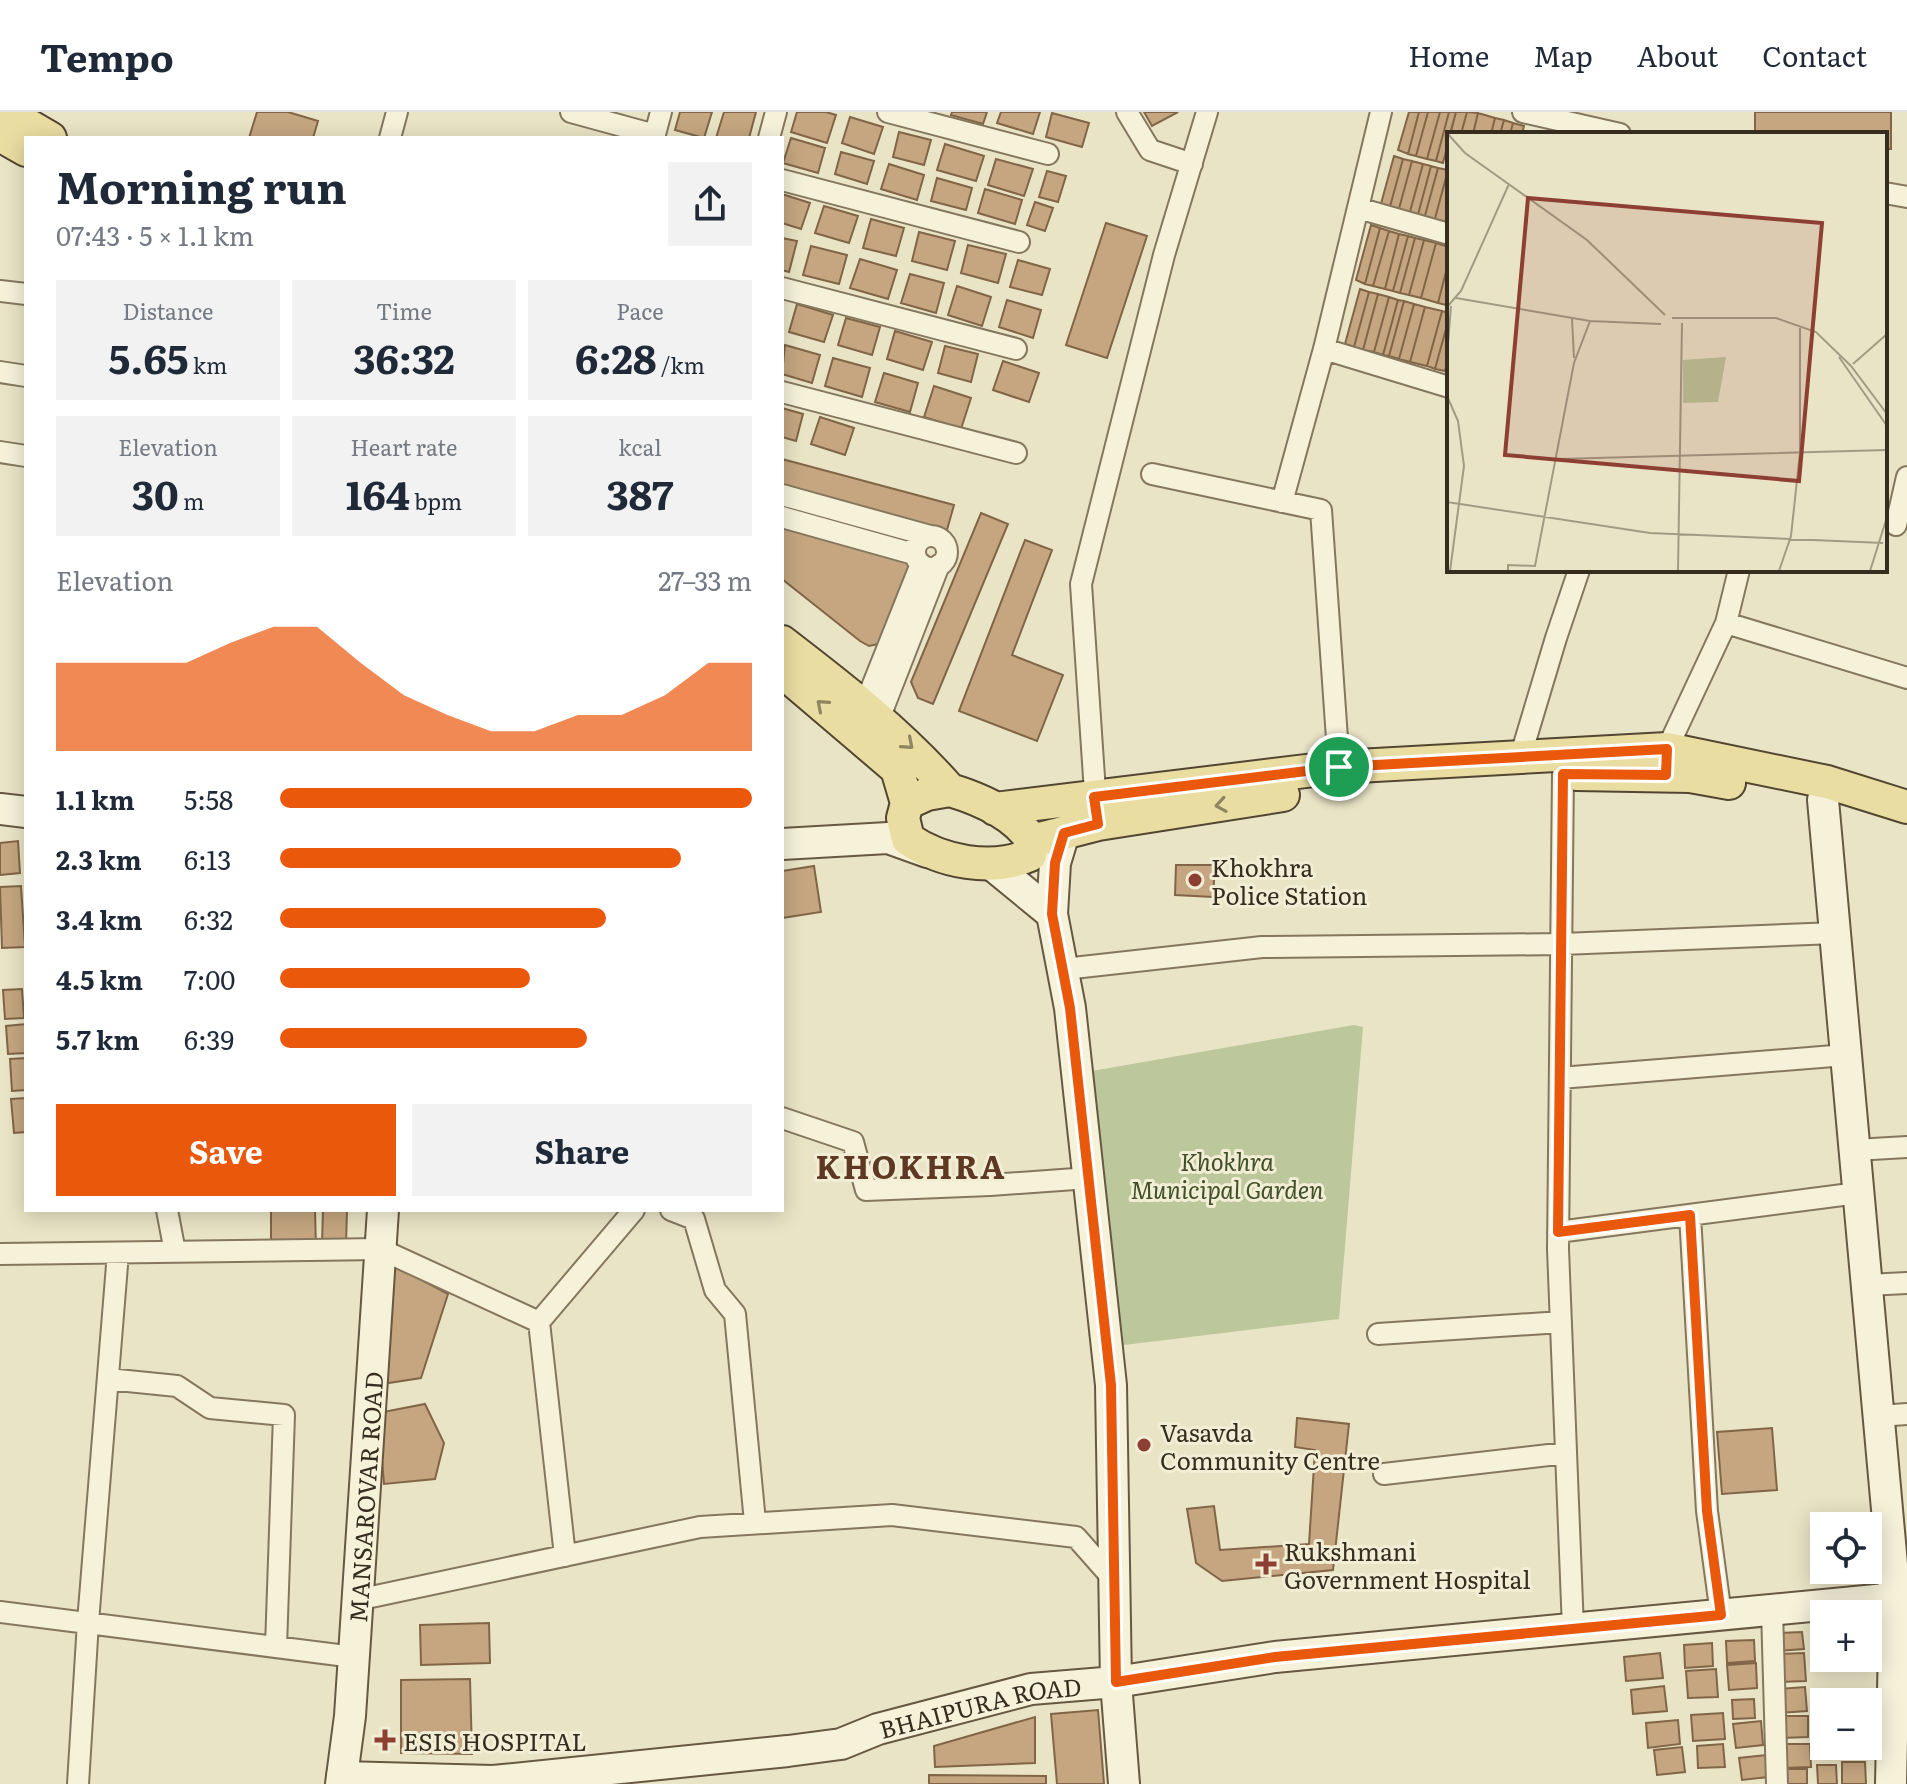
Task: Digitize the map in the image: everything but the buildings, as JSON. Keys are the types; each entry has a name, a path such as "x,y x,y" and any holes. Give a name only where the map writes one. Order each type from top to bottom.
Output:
{"main road":[{"path":"5,112 47,136"},
{"path":"0,135 24,149"},
{"path":"784,644 872,713 917,753 950,790"},
{"path":"784,673 897,769 908,839 927,852 991,864 1016,861 1030,855 1032,841 1024,828 970,796 950,790 927,794 905,811"},
{"path":"1032,841 1064,833 1096,810 1339,767 1520,758 1666,762 1827,782 1907,807"},
{"path":"995,809 1096,810 1341,786 1563,774 1666,762 1690,776 1823,800 1907,826"}],"street":[{"path":"391,136 397,112"},
{"path":"571,112 654,136 661,112"},
{"path":"770,136 776,112"},
{"path":"888,112 1048,154"},
{"path":"1127,112 1150,150 1192,164"},
{"path":"1096,810 1081,584 1164,255 1207,112"},
{"path":"1282,502 1324,349 1381,112"},
{"path":"1523,112 1611,132"},
{"path":"784,181 1019,242"},
{"path":"1887,193 1907,197"},
{"path":"1358,208 1447,233"},
{"path":"784,289 1016,349"},
{"path":"0,291 24,294"},
{"path":"1324,349 1447,386"},
{"path":"0,372 24,376"},
{"path":"784,393 1016,453"},
{"path":"0,452 24,456"},
{"path":"1152,474 1321,510 1339,767"},
{"path":"1896,525 1907,477"},
{"path":"784,496 936,537 945,544 946,555 925,561 784,518"},
{"path":"872,713 925,561 919,541 930,536"},
{"path":"1520,758 1578,572"},
{"path":"1666,762 1726,623 1739,572"},
{"path":"1726,623 1907,678"},
{"path":"1563,774 1558,1232 1573,1629"},
{"path":"1823,800 1867,1285 1893,1415 1901,1597 1891,1784"},
{"path":"0,809 24,812"},
{"path":"820,840 905,811"},
{"path":"1064,833 1055,863 1052,914 1064,969 1111,1385 1116,1682 1124,1784"},
{"path":"784,844 888,838 927,852"},
{"path":"991,864 1052,914"},
{"path":"1064,969 1262,947 1562,944 1835,933"},
{"path":"1560,1078 1846,1055"},
{"path":"784,1119 853,1142 866,1190 1089,1178"},
{"path":"1855,1150 1907,1147"},
{"path":"1558,1232 1858,1193"},
{"path":"167,1212 175,1252"},
{"name":"MANSAROVAR ROAD","path":"342,1780 354,1657 383,1212"},
{"path":"565,1556 539,1322 632,1212"},
{"path":"697,1214 715,1290 735,1314 755,1522"},
{"path":"1690,1215 1707,1511 1721,1615"},
{"path":"0,1254 380,1249 539,1322"},
{"path":"78,1784 118,1253"},
{"path":"1867,1285 1907,1283"},
{"path":"1378,1334 1561,1322"},
{"path":"108,1379 177,1386 210,1408 284,1415 276,1647"},
{"path":"1384,1474 1566,1453"},
{"path":"357,1600 700,1527 892,1515 1076,1537 1114,1580"},
{"name":"BHAIPURA ROAD","path":"342,1780 493,1781 788,1751 841,1744 878,1729 1031,1689 1116,1682 1275,1657 1901,1597"},
{"path":"1772,1610 1777,1784"},
{"path":"0,1612 354,1657"}],"green space":[{"name":"Khokhra Municipal Garden","path":"1354,1025 1363,1027 1339,1319 1116,1346 1092,1071"}],"place":[{"name":"Khokhra Police Station","path":"1195,880"},
{"name":"Vasavda Community Centre","path":"1144,1445"},
{"name":"Rukshmani Government Hospital","path":"1266,1564"},
{"name":"ESIS HOSPITAL","path":"385,1740"}],"district":[{"name":"KHOKHRA","path":"911,1165"}],"route":[{"path":"1667,749 1666,775 1563,774 1558,1232 1690,1215 1707,1511 1721,1615 1275,1657 1116,1682 1111,1385 1070,1008 1052,914 1055,863 1064,833 1098,824 1094,797 1339,767 1667,749"}]}
